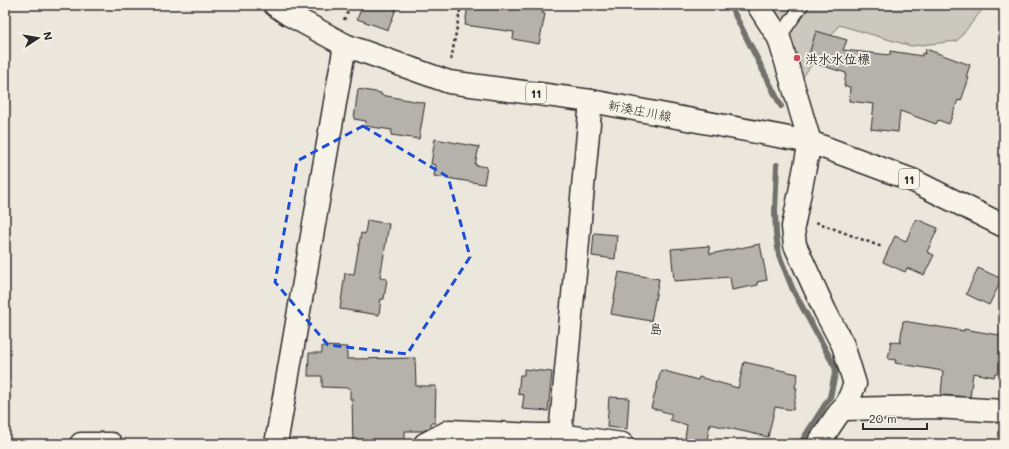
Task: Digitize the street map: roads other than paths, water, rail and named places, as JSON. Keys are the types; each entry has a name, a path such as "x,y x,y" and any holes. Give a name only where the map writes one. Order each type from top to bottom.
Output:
{"street":[{"name":"新湊庄川線","path":"275,5 288,14 345,45 449,82 591,101 810,142 912,180 1004,226"},
{"path":"758,5 780,38 810,142 793,227 795,245 825,311 844,345 855,384 847,403 818,444"},
{"path":"276,444 345,45"},
{"path":"560,435 591,101"},
{"path":"843,409 934,407 1004,410"},
{"path":"425,444 450,431 537,440 560,435 622,444"},
{"path":"81,444 111,444"}],"lane":[{"path":"780,38 802,5"}],"waterway":[{"path":"730,5 781,106"},
{"path":"777,165 775,211 779,255 793,290 836,369 830,397 800,444"}],"place":[{"name":"洪水水位標","path":"797,58"}],"district":[{"name":"島","path":"656,328"}]}
